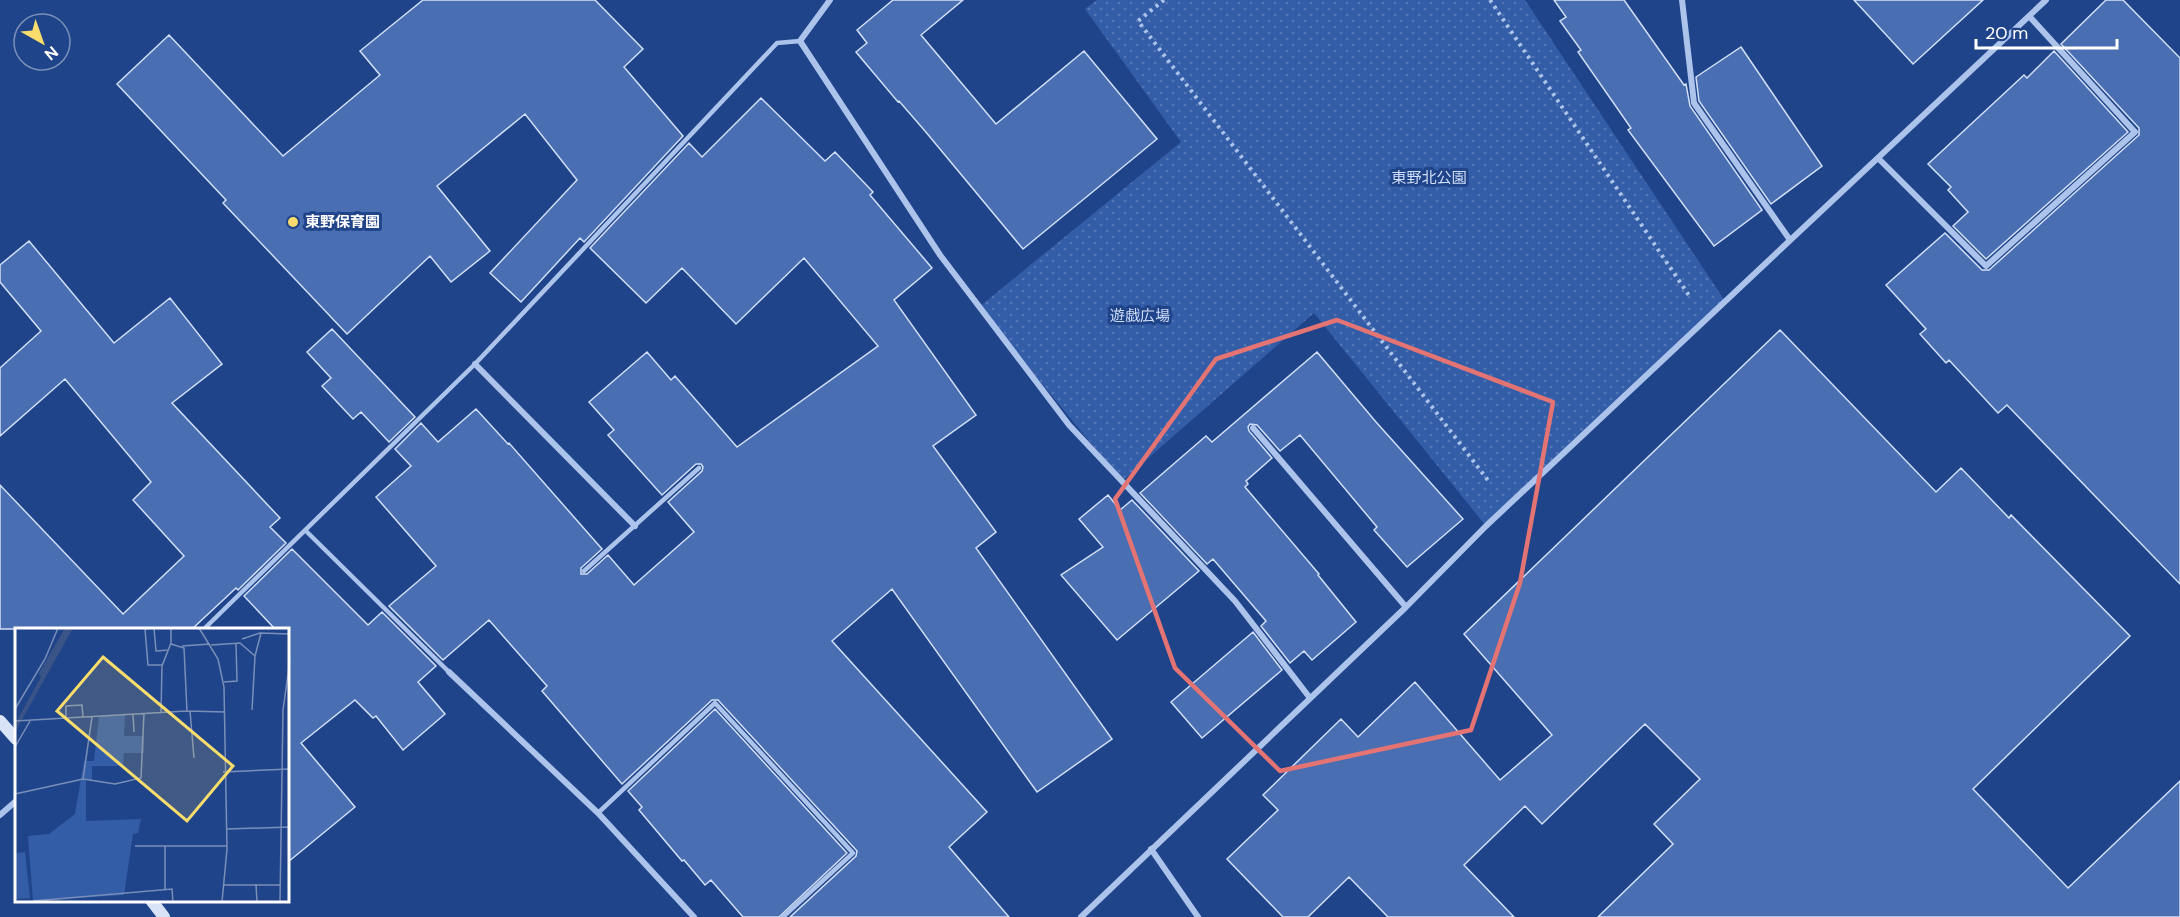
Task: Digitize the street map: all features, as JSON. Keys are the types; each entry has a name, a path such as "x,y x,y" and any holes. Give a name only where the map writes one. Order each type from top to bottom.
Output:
{"main road":[{"path":"0,721 15,738"},
{"path":"153,902 164,917"}],"street":[{"path":"830,0 800,41 940,255 1062,416 1235,601 1310,698"},
{"path":"1682,0 1694,103 1790,240"},
{"path":"1081,917 1406,607 1507,506 2046,0"},
{"path":"1878,158 1986,266 2135,132 2029,16"},
{"path":"475,364 635,526"},
{"path":"1253,428 1406,607"},
{"path":"449,672 598,813 694,917"},
{"path":"0,815 15,802"},
{"path":"1151,849 1198,917"}],"lane":[{"path":"205,628 475,364 777,43 800,41"},
{"path":"584,571 699,468"},
{"path":"306,531 449,672"},
{"path":"598,813 715,704 853,854 783,917"}],"path":[{"path":"1164,0 1138,21 1507,506"},
{"path":"1490,0 1705,320"}],"highlighted area":[{"path":"1337,320 1553,402 1520,583 1471,730 1280,771 1175,668 1115,499 1216,359"}],"green space":[{"name":"東野北公園","path":"1097,0 1525,0 1725,301 1486,526 1314,313 1122,481 979,307 1181,142 1085,9"}],"building":[{"path":"423,0 595,0 643,49 624,67 683,136 584,242 580,238 521,302 490,273 577,180 525,114 437,186 490,251 451,282 430,256 347,334 223,203 226,200 117,84 169,35 283,156 380,75 360,51"},
{"path":"893,0 963,0 921,35 996,124 1084,51 1157,139 1023,249 856,52 867,43 857,30"},
{"path":"1554,0 1624,0 1684,85 1686,84 1690,106 1762,210 1714,246 1628,130 1631,128 1578,52 1581,50 1560,21 1566,17"},
{"path":"1854,0 1983,0 1913,64"},
{"path":"2106,0 2123,0 2180,58 2180,584 2007,405 1998,413 1949,360 1946,363 1920,334 1926,329 1886,285 1945,233 1982,270 1989,270 2139,135 2139,128 2061,44"},
{"path":"1741,47 1822,166 1771,204 1699,101 1696,77"},
{"path":"2054,51 2128,132 1986,259 1953,226 1968,212 1948,190 1951,187 1928,164 2024,75 2027,78"},
{"path":"761,98 825,161 835,152 873,192 870,195 932,268 894,300 976,415 933,446 996,532 976,548 1112,739 1037,792 892,589 832,641 987,812 949,847 1009,917 790,917 856,856 857,851 718,700 712,700 622,784 542,691 547,686 489,620 443,660 389,606 436,566 376,497 411,466 395,449 421,423 438,442 476,409 602,549 581,568 581,574 587,574 608,555 634,585 694,532 668,502 702,471 703,467 701,464 696,464 662,495 608,435 614,430 589,402 647,352 671,380 675,376 737,447 878,346 804,258 736,324 682,268 646,303 590,248 689,143 702,157"},
{"path":"29,241 114,343 170,298 222,364 172,403 280,518 270,527 286,543 238,590 236,588 193,628 0,629 0,485 123,614 184,556 133,500 151,482 65,379 0,436 0,368 41,331 0,282 0,265"},
{"path":"332,329 415,417 389,442 361,412 353,419 322,386 331,378 307,352"},
{"path":"1780,330 1936,492 1961,468 2009,518 2011,515 2130,636 1973,789 2068,888 2180,781 2180,917 1598,917 1673,844 1654,824 1700,779 1645,724 1542,824 1525,806 1464,865 1514,917 1388,917 1349,877 1308,917 1283,917 1227,859 1278,810 1263,795 1341,719 1358,737 1415,682 1500,780 1552,735 1464,634"},
{"path":"1317,352 1463,519 1407,567 1374,530 1377,527 1300,435 1280,451 1257,425 1250,424 1249,431 1272,458 1246,481 1248,484 1245,487 1319,574 1356,622 1312,660 1304,651 1290,663 1261,626 1266,621 1213,559 1207,564 1140,493 1206,436 1212,442"},
{"path":"1108,495 1120,510 1132,500 1199,571 1117,640 1061,575 1103,547 1079,519"},
{"path":"292,549 368,625 382,612 436,666 418,682 445,714 403,750 376,716 373,718 355,700 301,743 355,807 290,860 290,628 274,628 244,596"},
{"path":"1253,632 1282,670 1202,738 1171,702"},
{"path":"715,709 847,853 779,917 743,917 711,880 705,885 684,860 682,861 639,810 642,807 628,791"}],"place":[{"name":"東野保育園","path":"293,222"}],"park label":[{"name":"遊戯広場","path":"1140,316"}]}
